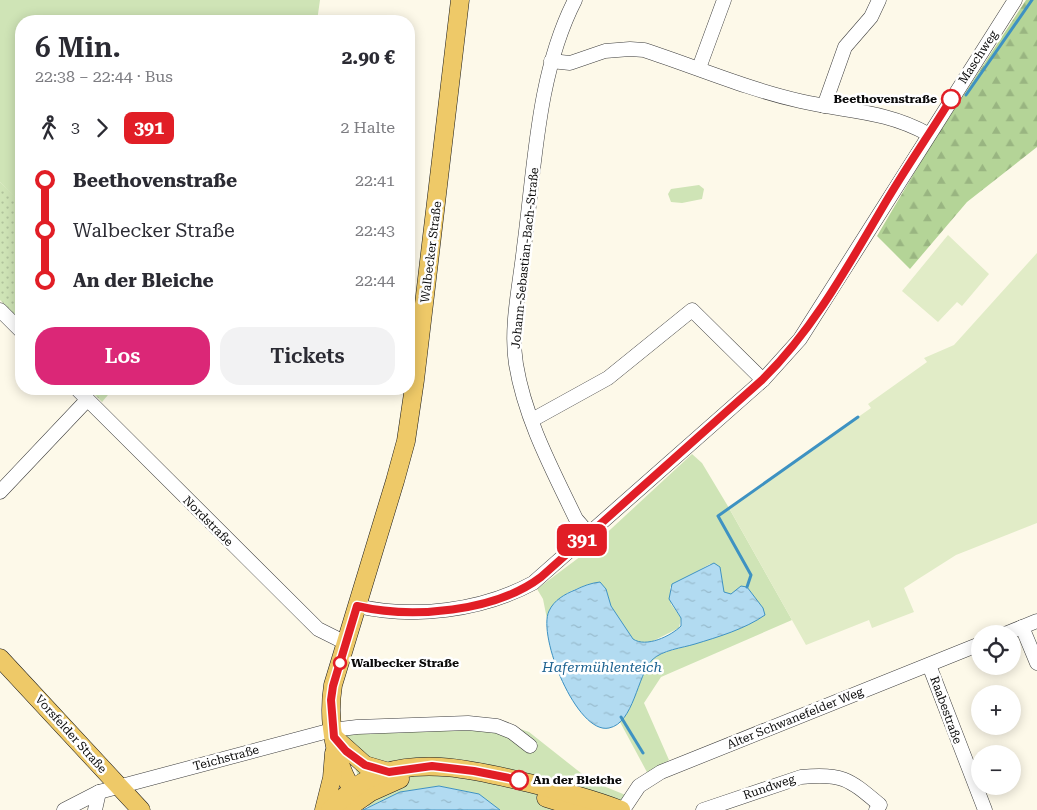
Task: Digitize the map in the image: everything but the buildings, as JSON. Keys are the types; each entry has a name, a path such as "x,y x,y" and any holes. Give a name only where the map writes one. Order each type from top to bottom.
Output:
{"main road":[{"name":"Walbecker Straße","path":"415,379 460,0"},
{"name":"Walbecker Straße","path":"352,800 333,734 331,700 333,686 395,481 413,395"},
{"name":"Vorsfelder Straße","path":"0,658 141,810"},
{"path":"333,734 346,751 365,765 389,772"},
{"path":"324,810 332,778 333,734"},
{"path":"352,800 365,781 389,772 432,766 474,771 573,792 622,810"},
{"path":"330,810 397,780 441,775 496,784 586,810"}],"street":[{"name":"Johann-Sebastian-Bach-Straße","path":"575,0 563,22 552,61 540,118 515,339 519,381 524,403 576,519 589,534"},
{"path":"698,68 724,0"},
{"path":"824,106 845,47 871,17 879,0"},
{"name":"Maschweg","path":"357,606 381,612 412,612 455,608 498,599 533,583 762,380 800,339 846,269 928,134 1015,0"},
{"path":"552,61 570,63 595,54 630,49 644,50 762,91 824,106 887,116 928,134"},
{"path":"0,310 15,325"},
{"path":"532,420 608,378 692,310 762,380"},
{"name":"Nordstraße","path":"82,395 318,629 346,643"},
{"path":"0,492 87,400"},
{"path":"1037,621 1022,627 1037,663"},
{"name":"Alter Schwanefelder Weg","path":"622,810 639,786 661,772 971,648"},
{"name":"Raabestraße","path":"929,666 985,810"},
{"path":"333,734 468,722 497,726 512,732 530,746"},
{"name":"Teichstraße","path":"64,810 99,792 333,734"},
{"name":"Rundweg","path":"704,810 800,777 815,776 831,776 852,781 881,808"},
{"path":"95,810 99,792"}],"green space":[{"path":"0,0 320,0 318,15 15,15 15,198 0,182"},
{"path":"1026,0 1037,0 1037,147 967,202 910,269 877,236 929,148"},
{"path":"0,182 15,197 15,315 0,300"},
{"path":"699,185 704,189 702,199 682,203 671,202 668,194 671,189"},
{"path":"948,235 989,274 962,306 957,302 938,322 902,291"},
{"path":"1037,253 1037,523 956,555 904,588 914,612 872,628 869,620 806,645 729,508 871,408 868,404 927,362 924,358 954,345"},
{"path":"95,395 108,395 102,402"},
{"path":"692,454 702,463 792,620 661,677 644,703 669,760 648,774 620,722 649,664 654,658 662,654 747,625 764,615 763,608 745,586 731,594 726,594 722,590 720,567 710,564 670,587 671,604 681,618 679,628 649,643 637,642 611,606 606,589 594,583 572,591 559,599 550,611 547,619 543,599 537,589 585,553"},
{"path":"494,720 529,732 591,781 628,796 617,810 500,810 478,794 439,786 400,792 368,807 341,724"}],"water":[{"name":"Hafermühlenteich","path":"714,563 720,567 724,592 731,594 741,586 747,587 763,608 765,615 731,632 656,657 647,667 642,677 630,709 617,724 609,728 597,726 584,716 562,682 554,661 547,623 551,607 567,593 600,582 606,589 611,606 633,639 645,642 658,640 671,634 681,626 681,618 669,599 672,584"},
{"path":"439,786 479,794 500,810 363,810 400,792"}],"waterway":[{"path":"966,95 1032,0"},
{"path":"747,587 751,575 718,516 858,417"},
{"path":"621,717 643,753"}],"bus line":[{"name":"391","path":"519,780 474,771 432,766 417,766 389,772 365,765 346,751 334,737 331,700 333,686 357,606 393,613 455,608 498,599 523,589 541,577 665,468 788,354 846,269 951,99"}],"place":[{"name":"Beethovenstraße","path":"951,99"},
{"name":"Walbecker Straße","path":"340,663"},
{"name":"An der Bleiche","path":"519,780"}]}
